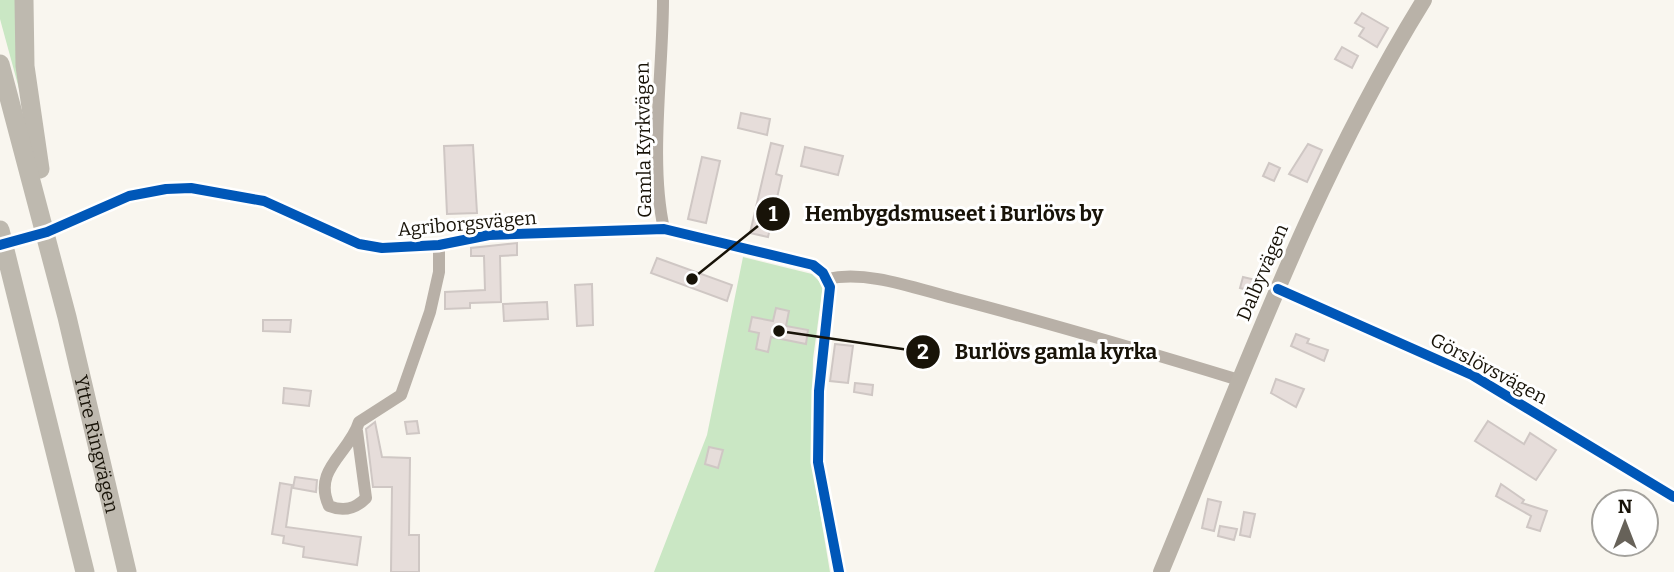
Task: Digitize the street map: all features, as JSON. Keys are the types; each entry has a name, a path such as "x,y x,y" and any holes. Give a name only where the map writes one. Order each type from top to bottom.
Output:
{"highway":[{"path":"24,0 25,66 31,122 67,317"},
{"path":"0,64 67,317"},
{"path":"0,230 85,572"},
{"path":"0,267 64,486"},
{"name":"Yttre Ringvägen","path":"67,317 127,572"}],"main road":[{"name":"Dalbyvägen","path":"1161,572 1239,380 1353,123 1424,0"}],"street":[{"name":"Gamla Kyrkvägen","path":"663,0 659,158 660,209 664,229 813,265 827,279"},
{"name":"Agriborgsvägen","path":"0,245 47,232 129,197 166,189 191,188 264,201 359,244 382,248 439,245 489,235 664,229"},
{"path":"357,431 331,463 326,479 324,494 329,506 340,510 357,507 366,498 357,431 359,422 401,395 430,312 439,272 439,245"},
{"path":"839,572 818,462 819,391 830,308 827,279 842,276 893,283 1014,314 1239,380"},
{"name":"Görslövsvägen","path":"1278,289 1472,374 1674,497"}],"green space":[{"path":"0,0 18,0 21,96 0,19"},
{"path":"743,257 812,274 823,285 813,359 811,459 830,572 654,572 707,435"}],"building":[{"path":"1362,13 1388,28 1377,47 1359,36 1364,28 1355,23"},
{"path":"1342,47 1358,56 1352,68 1335,59"},
{"path":"741,113 770,119 767,135 738,128"},
{"path":"771,143 783,146 776,174 782,176 768,237 750,233"},
{"path":"1308,144 1322,150 1307,182 1289,174"},
{"path":"473,145 477,213 447,214 444,146"},
{"path":"805,147 843,156 838,175 801,166"},
{"path":"702,157 720,161 706,223 688,219"},
{"path":"1269,163 1280,168 1274,181 1263,176"},
{"path":"517,243 517,255 500,256 501,302 470,303 470,308 445,309 445,292 485,290 484,256 471,256 471,248"},
{"path":"657,258 732,285 727,301 651,273"},
{"path":"1243,277 1264,282 1261,293 1240,288"},
{"path":"592,284 593,325 577,326 575,285"},
{"path":"547,302 548,319 504,321 503,304"},
{"path":"776,308 789,311 786,326 808,330 806,344 771,337 768,352 756,349 759,333 749,331 752,317 773,321"},
{"path":"263,320 291,320 290,332 263,331"},
{"path":"1296,334 1309,339 1307,343 1328,350 1324,361 1291,346"},
{"path":"835,344 853,346 848,383 830,381"},
{"path":"1276,379 1304,389 1296,407 1271,393"},
{"path":"855,383 873,385 872,395 854,392"},
{"path":"284,388 311,391 309,406 283,403"},
{"path":"417,421 419,433 407,434 405,422"},
{"path":"1488,421 1524,444 1530,433 1556,450 1536,480 1475,441"},
{"path":"375,422 382,457 410,458 409,535 419,535 419,572 391,572 392,487 373,487 366,429"},
{"path":"709,447 723,450 718,468 705,464"},
{"path":"295,477 317,480 316,492 293,488"},
{"path":"280,483 292,485 286,527 361,537 357,565 303,557 304,547 283,543 284,536 272,534"},
{"path":"1501,484 1524,500 1522,503 1547,511 1540,531 1527,527 1531,516 1496,496"},
{"path":"1208,499 1221,502 1214,531 1202,528"},
{"path":"1244,512 1255,514 1250,537 1240,535"},
{"path":"1220,526 1237,529 1234,540 1218,536"}],"cycle path":[{"path":"0,245 47,232 129,196 166,189 191,188 264,201 359,244 382,248 439,245 489,235 664,229 813,265 823,273 830,287 819,391 818,462 839,572"},
{"path":"1278,289 1472,375 1674,497"}],"place":[{"name":"Hembygdsmuseet i Burlövs by","path":"692,279"},
{"name":"Burlövs gamla kyrka","path":"779,331"}]}
